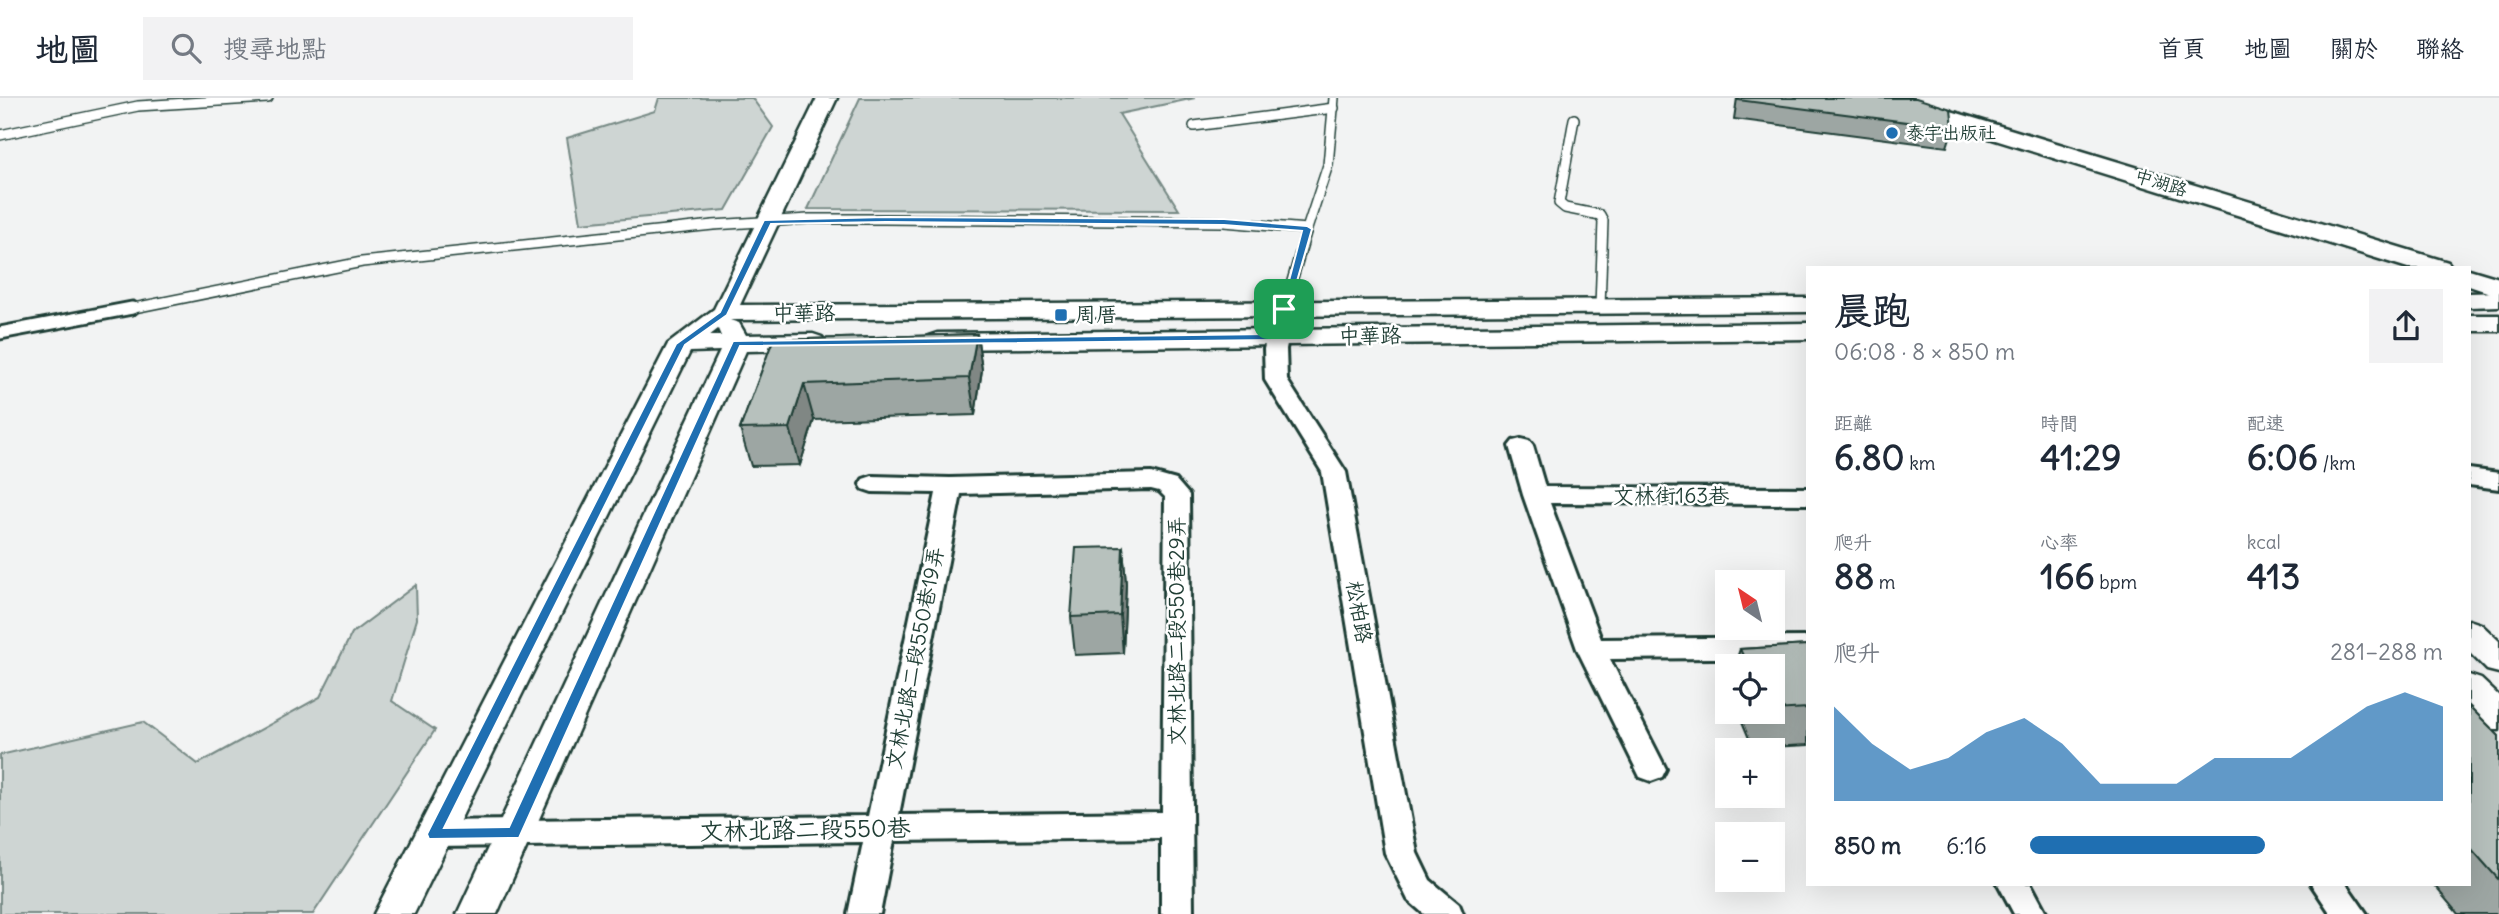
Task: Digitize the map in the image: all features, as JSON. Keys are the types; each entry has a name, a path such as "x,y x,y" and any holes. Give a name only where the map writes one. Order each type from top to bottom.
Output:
{"main road":[{"name":"中湖路","path":"1884,98 2431,266"},
{"path":"2471,278 2499,287"}],"street":[{"path":"394,914 681,344 724,313 827,98"},
{"path":"2471,300 2499,299"},
{"name":"中華路","path":"724,313 1806,305"},
{"name":"松柏路","path":"1284,309 1280,337 1275,349 1276,380 1334,472 1401,853 1419,890 1447,914"},
{"path":"477,914 737,343 724,313"},
{"path":"2471,323 2499,323"},
{"name":"中華路","path":"918,341 1806,331"},
{"name":"中華路","path":"681,344 834,342"},
{"path":"1521,446 1535,495 1591,649 1651,769"},
{"path":"2471,477 2499,481"},
{"name":"文林北路二段550巷29弄","path":"872,484 950,486 1151,481 1167,485 1177,495 1177,825"},
{"name":"文林北路二段550巷19弄","path":"864,914 950,486"},
{"name":"文林街163巷","path":"1535,495 1806,496"},
{"path":"1591,649 1806,648"},
{"path":"2471,690 2499,717"},
{"path":"1177,825 1177,914"},
{"name":"文林北路二段550巷","path":"434,834 1177,825"},
{"path":"2015,886 2031,914"},
{"path":"2329,886 2351,914"}],"lane":[{"path":"0,135 138,106 192,100 227,102 268,98"},
{"path":"1194,125 1334,103 1331,163 1307,229 1284,309"},
{"path":"1574,120 1559,203 1564,208 1600,215 1603,221 1601,307"},
{"path":"0,332 362,262 713,225 886,219 1224,222 1307,229"}],"shaded area":[{"path":"659,98 752,98 773,127 726,210 581,223 567,138 655,111"},
{"path":"860,98 1195,98 1119,114 1179,210 808,209"},
{"path":"416,585 417,619 392,701 435,730 313,914 0,914 0,755 143,722 198,764 320,697 352,633"}],"building":[{"path":"1916,98 1951,109 1953,128 1738,100"},
{"path":"977,334 969,378 804,384 790,428 740,429 773,340"},
{"path":"1123,547 1120,615 1071,617 1076,548"},
{"path":"1806,645 1806,708 1785,709 1785,654 1742,654 1740,649"},
{"path":"2471,708 2499,736 2499,880 2471,848"}],"place":[{"name":"泰宇出版社","path":"1892,133"},
{"name":"周厝","path":"1061,315"}],"route":[{"path":"808,219 1224,222 1307,229 1284,309 1280,337 737,343 513,833 434,834 681,344 724,313 767,222 808,219"}]}
